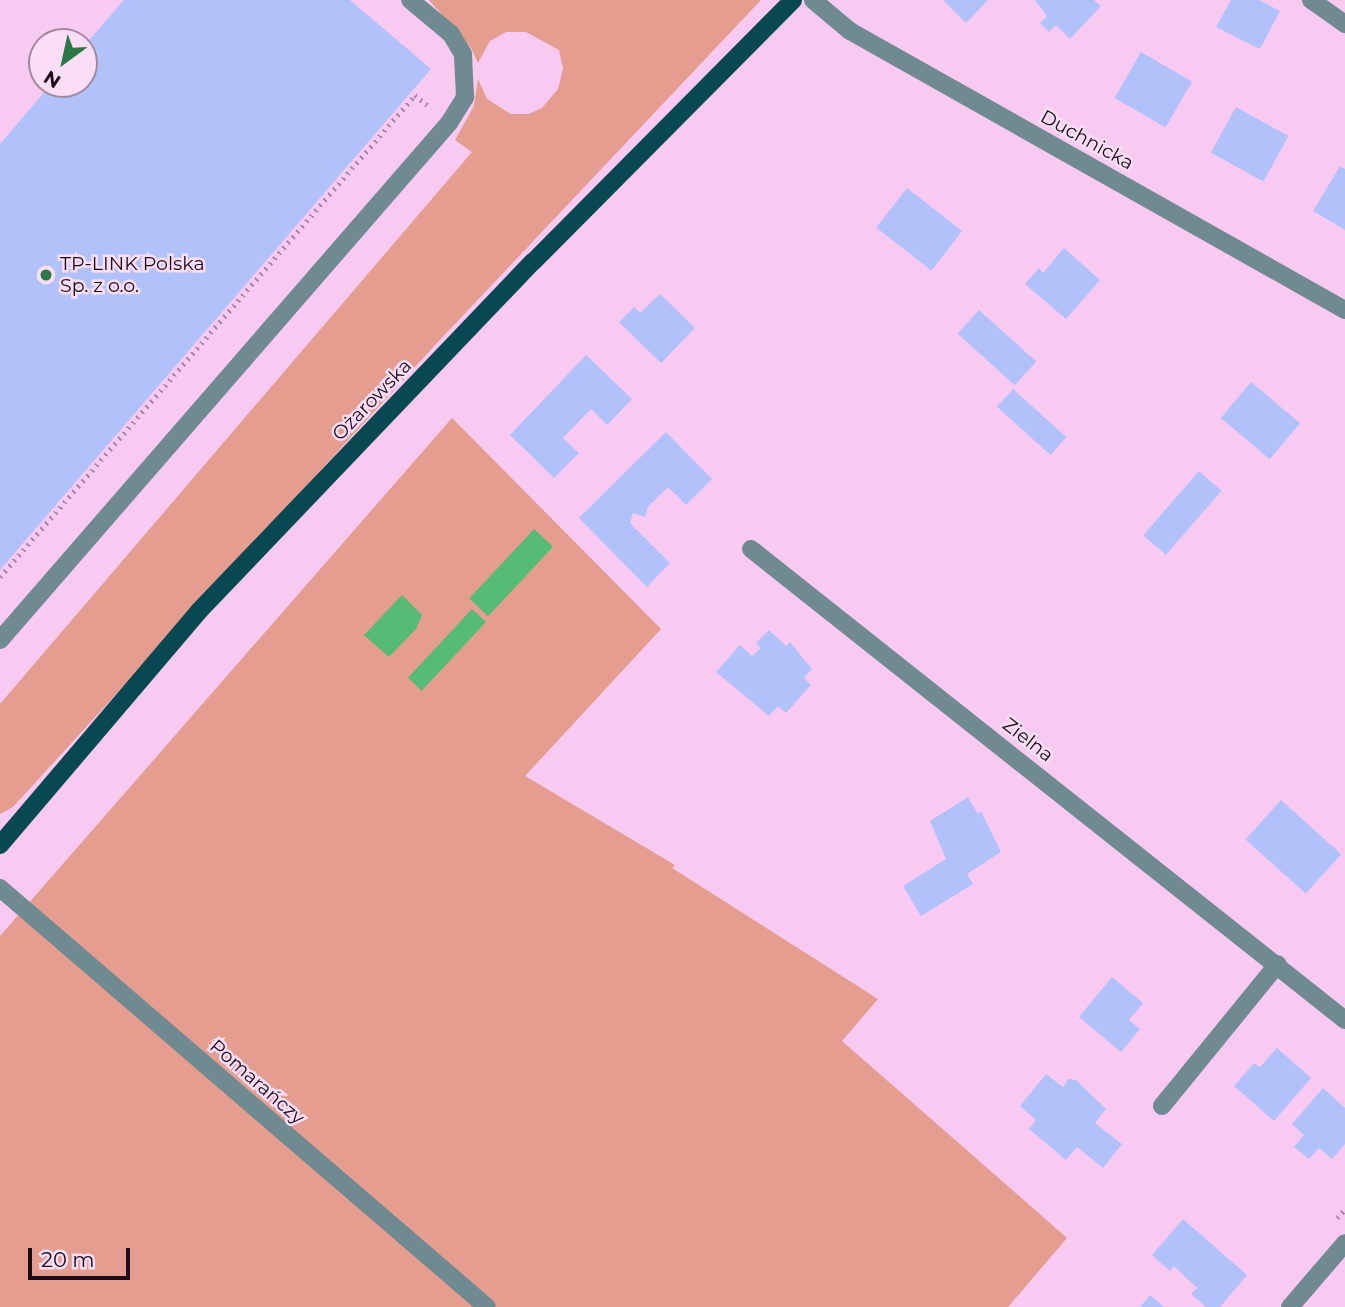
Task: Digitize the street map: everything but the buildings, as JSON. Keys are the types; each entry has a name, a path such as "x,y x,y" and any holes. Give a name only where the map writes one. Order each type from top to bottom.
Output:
{"main road":[{"name":"Ożarowska","path":"0,845 200,611 533,262 793,0"}],"street":[{"path":"0,640 449,122 465,97 463,54 451,34 410,0"},
{"name":"Duchnicka","path":"813,0 850,30 1345,310"},
{"path":"1311,0 1345,24"},
{"name":"Zielna","path":"751,550 1278,964 1345,1020"},
{"name":"Pomarańczy","path":"0,888 487,1307"},
{"path":"1162,1106 1278,964"},
{"path":"1290,1307 1345,1243"}],"path":[{"path":"0,577 415,95 449,122"}],"shaded area":[{"path":"429,0 761,0 436,344 13,807 0,814 0,704 472,152 455,140 474,106 478,79 487,99 511,114 529,114 542,108 558,89 563,69 559,50 526,32 506,32 490,41 478,63 471,48"},
{"path":"452,418 661,629 525,776 675,865 672,868 878,999 842,1041 1067,1238 1008,1307 0,1307 0,936"},
{"path":"534,529 553,547 488,616 469,598"},
{"path":"402,595 422,615 416,629 389,657 364,635"},
{"path":"472,609 486,622 422,691 408,678"}],"place":[{"name":"TP-LINK Polska Sp. z o.o.","path":"46,275"}]}
